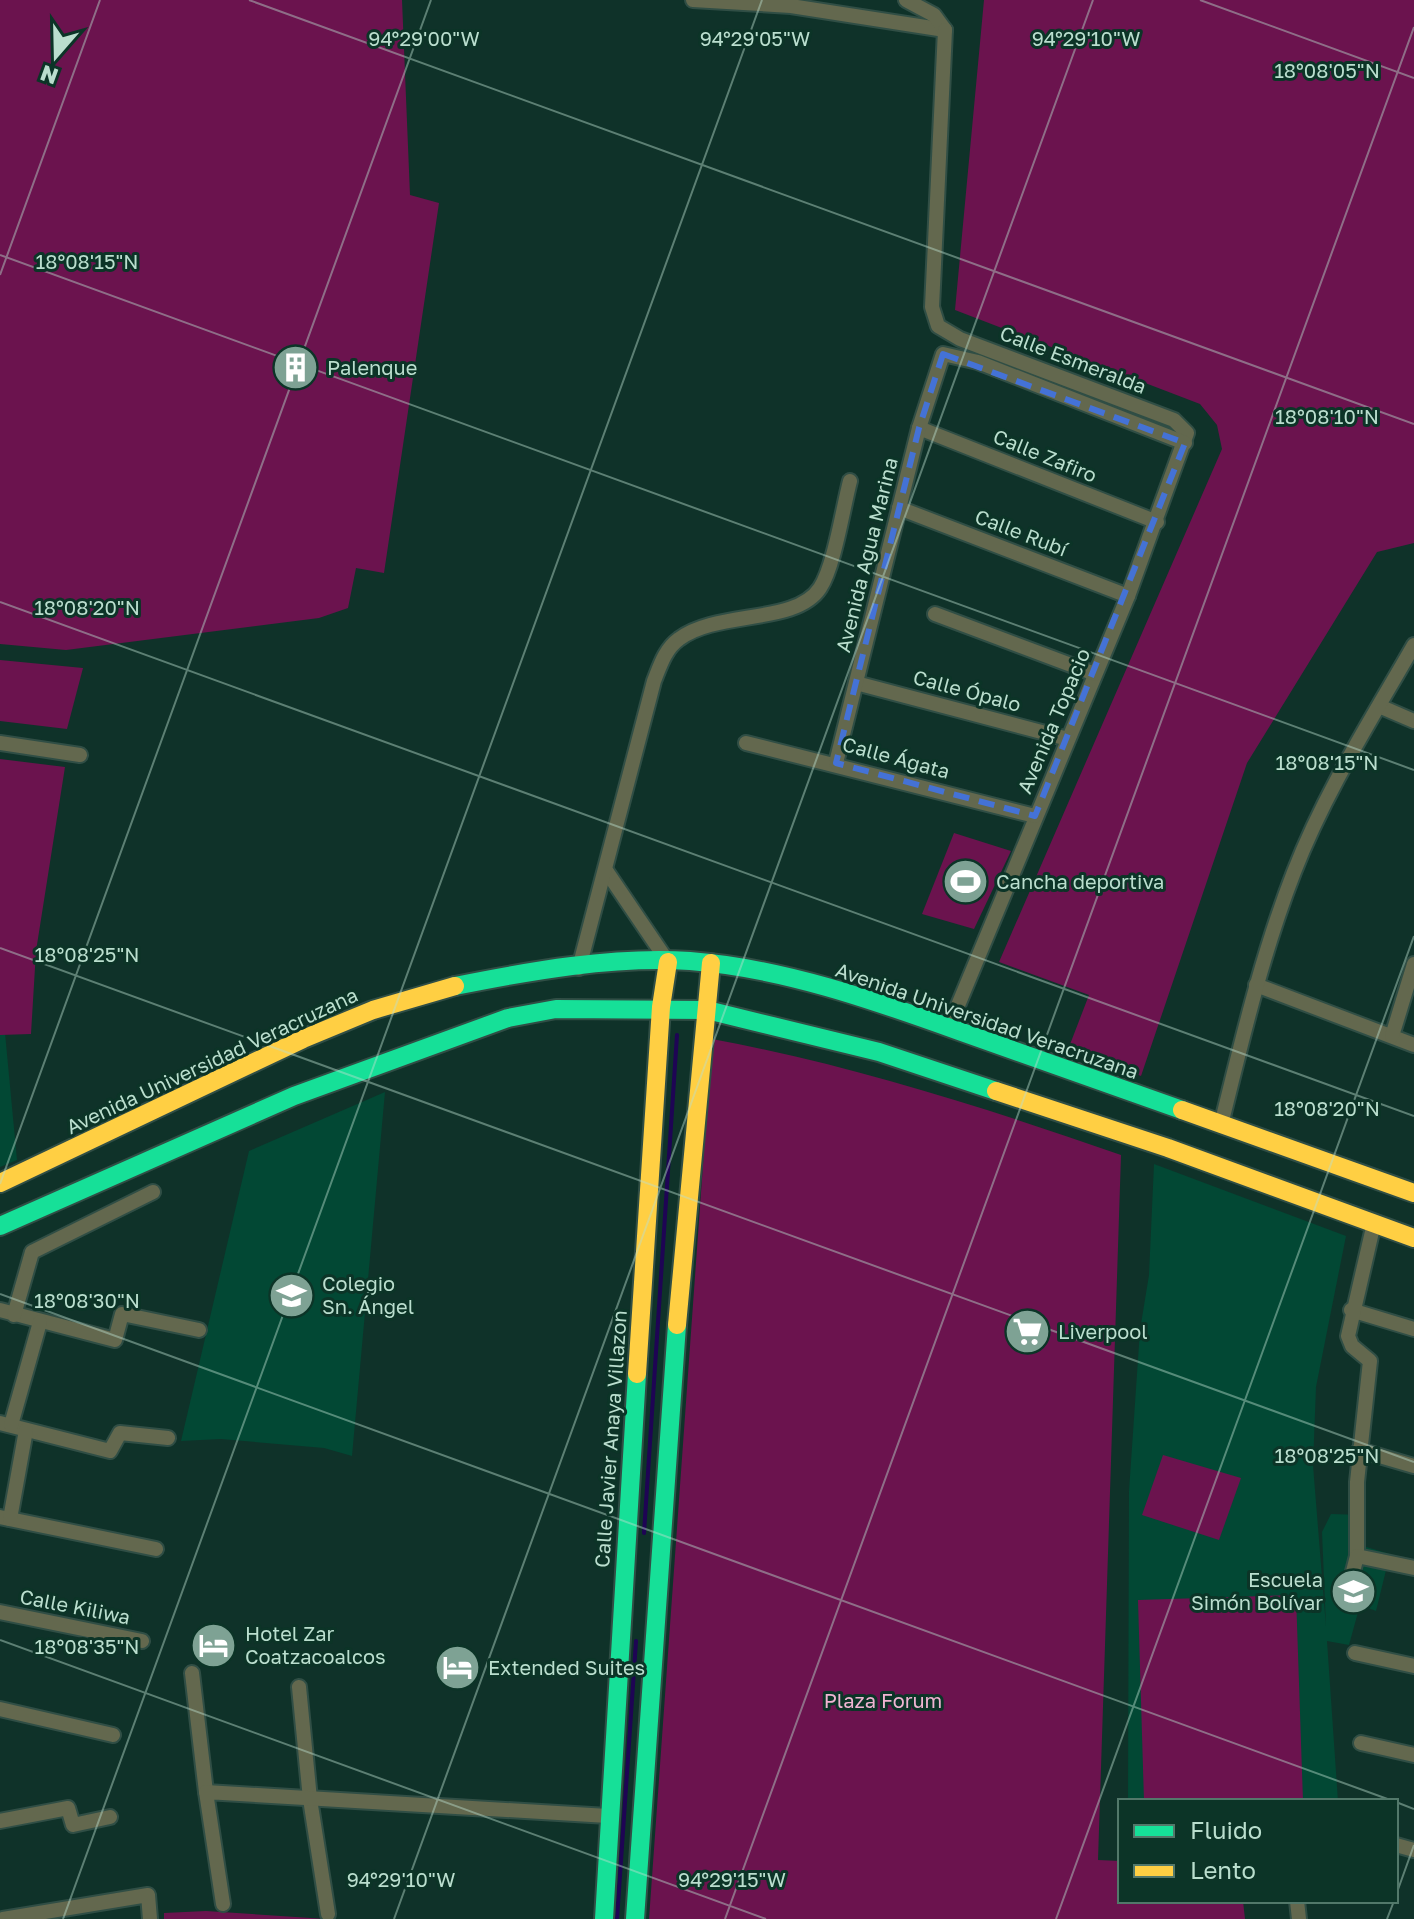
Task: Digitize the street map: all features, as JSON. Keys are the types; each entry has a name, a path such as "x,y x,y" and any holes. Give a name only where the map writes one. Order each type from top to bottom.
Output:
{"main road":[{"name":"Avenida Universidad Veracruzana","path":"0,1183 303,1039 373,1010 474,982 579,968 668,962 711,963 812,983 949,1027 1414,1193"},
{"name":"Calle Javier Anaya Villazon","path":"604,1919 608,1816 661,1007 668,962"},
{"path":"635,1919 683,1237 711,963"},
{"path":"0,1226 294,1096 508,1018 556,1009 661,1007 707,1010 806,1031 959,1078 1414,1238"},
{"path":"1374,1223 1414,1226"},
{"path":"625,1553 660,1553"},
{"path":"620,1628 655,1629"}],"street":[{"path":"693,0 791,3 945,30"},
{"path":"906,0 934,15 945,30"},
{"name":"Calle Esmeralda","path":"945,30 932,307 938,326 944,331 1174,420 1186,436"},
{"name":"Avenida Agua Marina","path":"836,763 919,428 940,357 949,353 978,362 1186,436"},
{"name":"Calle Zafiro","path":"919,428 1157,522"},
{"name":"Avenida Topacio","path":"949,1027 1128,596 1186,436"},
{"path":"579,968 607,872 654,681 664,656 678,640 696,630 754,614 793,610 811,600 824,581 850,481"},
{"name":"Calle Rubí","path":"899,508 1128,596"},
{"path":"935,614 1095,674"},
{"path":"1221,1125 1256,985 1281,908 1312,830 1338,775 1414,645"},
{"name":"Calle Ópalo","path":"856,683 1068,739"},
{"path":"1379,706 1414,721"},
{"path":"0,743 80,755"},
{"name":"Calle Ágata","path":"746,743 836,763 1035,816"},
{"path":"607,872 668,962"},
{"path":"1392,1036 1414,964"},
{"path":"1256,985 1414,1045"},
{"path":"153,1192 32,1252 7,1312 115,1340 122,1314 199,1330"},
{"path":"1348,1591 1355,1559 1359,1450 1370,1361 1349,1341 1351,1310 1374,1223"},
{"path":"1351,1310 1414,1329"},
{"path":"40,1322 5,1424 110,1451 120,1433 168,1438"},
{"path":"26,1430 5,1518 156,1549"},
{"path":"1359,1450 1414,1466"},
{"path":"1355,1559 1414,1568"},
{"name":"Calle Kiliwa","path":"0,1612 142,1641"},
{"path":"1355,1653 1414,1666"},
{"path":"192,1673 223,1904"},
{"path":"299,1687 310,1799 328,1914"},
{"path":"0,1709 113,1735"},
{"path":"1361,1743 1414,1755"},
{"path":"206,1792 608,1816"},
{"path":"0,1821 68,1808 73,1825 110,1817"},
{"path":"3,1919 56,1914 148,1895 150,1919"}],"highlighted area":[{"path":"943,354 1185,443 1035,816 836,763 919,428"}],"shaded area":[{"path":"5,1033 17,1160 0,1167 0,1035"},
{"name":"Colegio Sn. Ángel","path":"385,1092 352,1456 324,1448 221,1439 181,1441 249,1151"},
{"path":"1154,1164 1346,1236 1316,1387 1313,1465 1326,1627 1322,1532 1331,1514 1363,1515 1363,1546 1390,1554 1376,1611 1360,1605 1349,1645 1327,1641 1338,1799 1128,1799 1129,1491 1140,1330 1149,1275"}],"green space":[{"path":"0,0 402,0 410,195 439,203 384,573 356,568 348,608 319,618 66,650 0,644"},
{"path":"984,0 1414,0 1414,543 1377,552 1247,763 1141,1076 1069,1047 1089,995 999,962 1222,449 1217,425 1200,404 955,310"},
{"path":"0,660 83,668 67,729 0,721"},
{"path":"0,759 65,767 36,951 31,1034 0,1035"},
{"name":"Cancha deportiva","path":"954,833 1011,851 974,929 922,914"},
{"name":"Plaza Forum","path":"712,1039 816,1061 918,1089 1121,1155 1098,1860 1118,1861 1118,1903 1243,1903 1245,1919 649,1919"},
{"path":"1163,1455 1241,1478 1219,1540 1142,1515"},
{"path":"1296,1595 1303,1799 1144,1799 1138,1600"},
{"path":"206,1911 326,1919 164,1919 164,1913"}],"waterway":[{"path":"644,1533 677,1035"},
{"path":"617,1919 636,1641"}],"traffic: fast":[{"path":"455,986 602,963 661,960 724,965 793,978 894,1008 1182,1110"},
{"path":"0,1226 294,1096 508,1018 556,1009 707,1010 879,1052 996,1091"},
{"path":"635,1919 677,1325"},
{"path":"604,1919 637,1374"}],"traffic: slow":[{"path":"637,1374 661,1007 668,962"},
{"path":"677,1325 711,963"},
{"path":"0,1183 303,1039 373,1010 455,986"},
{"path":"996,1091 1168,1148 1414,1238"},
{"path":"1182,1110 1414,1193"}],"place":[{"name":"Palenque","path":"296,368"},
{"name":"Cancha deportiva","path":"965,882"},
{"name":"Colegio Sn. Ángel","path":"291,1295"},
{"name":"Liverpool","path":"1027,1332"},
{"name":"Escuela Simón Bolívar","path":"1354,1591"},
{"name":"Hotel Zar Coatzacoalcos","path":"214,1645"},
{"name":"Extended Suites","path":"457,1668"}]}
